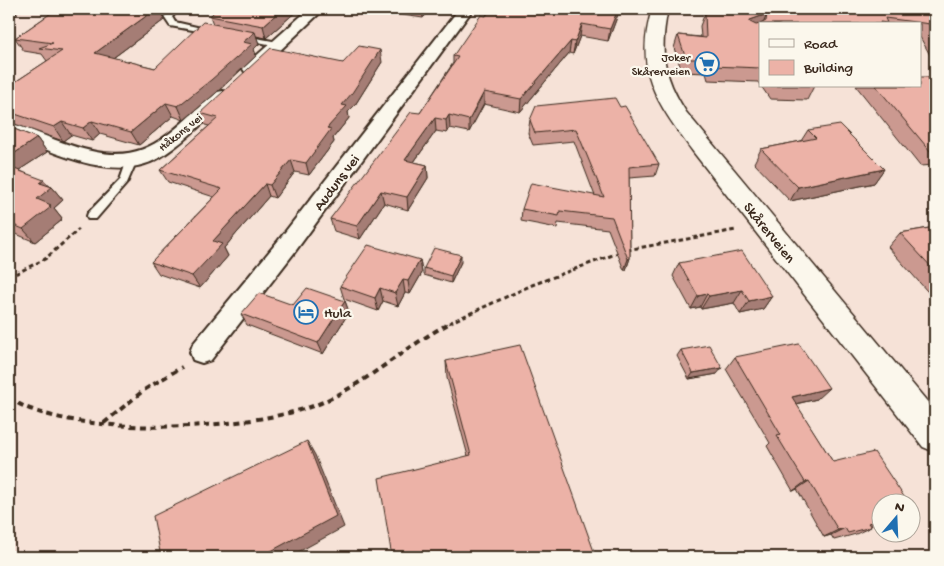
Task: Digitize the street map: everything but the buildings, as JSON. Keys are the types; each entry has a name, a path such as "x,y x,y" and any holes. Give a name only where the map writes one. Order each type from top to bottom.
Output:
{"street":[{"name":"Håkons vei","path":"9,128 86,156 118,161 150,156 236,84 317,9"},
{"name":"Auduns vei","path":"202,352 286,247 466,9"},
{"name":"Skårerveien","path":"660,9 653,46 658,76 667,97 686,128 935,436"}],"lane":[{"path":"176,9 168,17 173,24 216,32"},
{"path":"775,22 784,16 786,9"},
{"path":"234,35 278,44"},
{"path":"935,81 924,84 922,92 926,103 935,117"},
{"path":"92,216 124,182 132,160"}],"path":[{"path":"9,18 22,9"},
{"path":"9,277 45,259 92,216"},
{"path":"9,398 13,402 38,411 103,424 138,428 214,425 303,410 345,391 445,325 569,271 628,249 765,225"},
{"path":"103,424 144,390 202,352"},
{"path":"9,406 13,402"}],"place":[{"name":"Joker Skårerveien","path":"707,64"},
{"name":"Hula","path":"306,312"}]}
